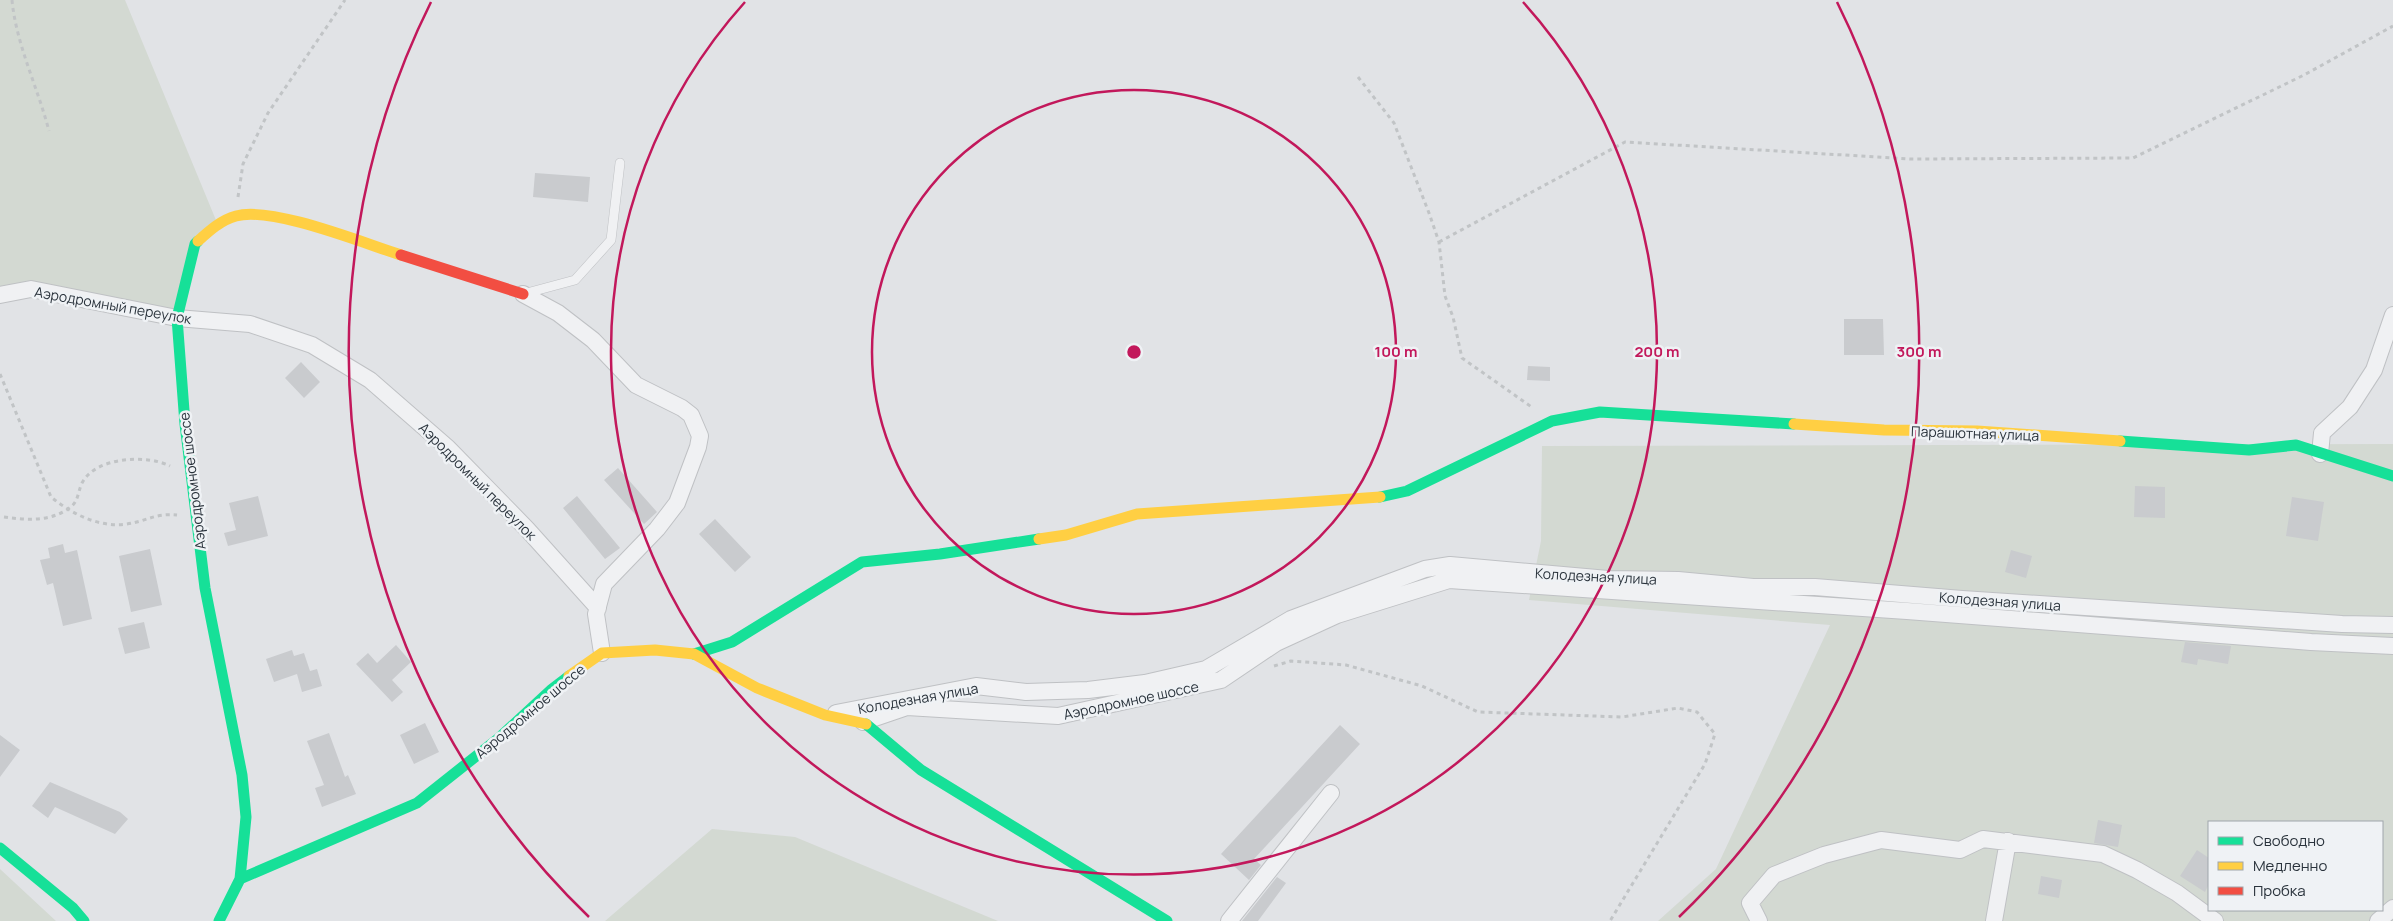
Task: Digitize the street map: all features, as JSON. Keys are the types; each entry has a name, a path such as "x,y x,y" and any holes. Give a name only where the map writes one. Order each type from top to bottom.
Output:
{"street":[{"path":"235,216 259,213 283,218 523,294 558,313 593,340 636,384 682,408 691,416 700,436 698,447 677,503 657,528 604,584 596,614 602,653"},
{"name":"Аэродромное шоссе","path":"220,921 240,879 246,817 242,775 205,588 192,478 177,318 195,244 213,227 235,216"},
{"name":"Аэродромный переулок","path":"0,295 31,289 177,318 250,324 312,345 370,380 448,448 527,529 598,608"},
{"path":"2320,454 2322,433 2350,407 2374,370 2393,315"},
{"name":"Парашютная улица","path":"694,654 732,642 862,562 940,554 1066,535 1137,514 1381,497 1408,491 1552,421 1600,412 1884,430 1977,431 2249,450 2296,446 2393,476"},
{"name":"Колодезная улица","path":"825,715 976,686 1026,692 1088,690 1145,683 1206,669 1291,618 1425,569 1450,565 1608,579 1678,580 1753,587 1815,587 1962,599 2342,624 2393,624"},
{"name":"Колодезная улица","path":"1221,680 1276,642 1337,615 1449,580 1897,610 2310,642 2393,646"},
{"name":"Аэродромное шоссе","path":"240,879 417,803 499,738 552,689 602,653 655,650 694,654 758,688 825,715 863,722 921,770 1167,921"},
{"name":"Аэродромное шоссе","path":"863,722 907,707 1058,716 1221,680"},
{"path":"1229,921 1331,793"},
{"path":"1759,921 1750,904 1774,875 1824,855 1880,840 1960,850 1983,839 2103,854 2137,870 2177,893 2214,921"},
{"path":"1994,921 2008,842"},
{"path":"0,848 73,908 84,921"},
{"path":"2378,921 2393,908"}],"lane":[{"path":"523,294 575,280 611,240 620,163"}],"path":[{"path":"12,0 13,17 49,131"},
{"path":"235,216 243,164 268,113 345,0"},
{"path":"1439,242 1625,142 1911,159 2133,158 2304,75 2393,26"},
{"path":"1358,77 1394,123 1439,242 1445,296 1453,317 1462,358 1552,421"},
{"path":"0,374 51,497 67,510 85,519 126,524 161,514 177,515 199,536"},
{"path":"4,517 36,521 67,510 78,501 82,483 93,470 116,462 140,458 162,462 192,478"},
{"path":"1265,668 1291,660 1346,665 1422,686 1478,712 1622,717 1678,708 1697,712 1715,734 1705,764 1610,921"}],"shaded area":[{"path":"0,0 125,0 218,225 195,244 177,318 31,289 0,295"},
{"path":"2393,444 2393,921 1658,921 1716,869 1830,625 1529,600 1541,541 1542,446"},
{"path":"712,829 795,837 998,921 605,921"},
{"path":"0,869 56,921 0,921"}],"building":[{"path":"535,173 590,177 588,202 533,197"},
{"path":"1844,319 1883,319 1884,355 1844,355"},
{"path":"301,362 320,382 304,398 285,378"},
{"path":"1528,366 1550,367 1550,381 1527,380"},
{"path":"618,468 657,512 644,524 604,480"},
{"path":"2135,486 2165,487 2165,518 2134,517"},
{"path":"258,496 268,536 228,546 224,533 236,530 229,503"},
{"path":"577,496 620,548 605,559 563,508"},
{"path":"2292,497 2324,502 2318,541 2286,536"},
{"path":"715,519 751,557 735,572 699,534"},
{"path":"63,544 65,553 77,550 92,619 63,626 53,583 47,585 40,560 50,558 48,548"},
{"path":"150,549 162,605 131,612 119,556"},
{"path":"2011,550 2032,556 2026,578 2005,572"},
{"path":"144,622 150,648 125,654 118,628"},
{"path":"2185,642 2231,646 2228,664 2198,659 2197,665 2181,662"},
{"path":"396,645 411,662 392,680 403,692 392,702 356,664 368,653 377,663"},
{"path":"292,650 294,656 304,653 310,671 317,669 322,686 302,692 297,674 274,682 266,659"},
{"path":"425,723 439,752 414,764 400,735"},
{"path":"1340,725 1360,744 1254,859 1261,865 1249,880 1221,854"},
{"path":"329,733 345,777 348,775 356,794 322,807 315,788 324,785 307,741"},
{"path":"0,735 20,750 0,777"},
{"path":"50,782 120,812 128,819 115,834 55,807 48,818 32,806"},
{"path":"2098,820 2122,825 2118,847 2094,843"},
{"path":"2197,850 2208,857 2208,886 2205,892 2180,876"},
{"path":"2041,876 2062,880 2059,898 2038,894"},
{"path":"1277,877 1286,883 1258,921 1242,921"}],"traffic: fast":[{"path":"198,241 195,244 177,318 185,424 205,588 242,775 246,817 240,879 219,921"},
{"path":"1380,497 1407,491 1552,421 1600,412 1794,424"},
{"path":"2120,441 2249,450 2296,445 2393,476"},
{"path":"694,654 732,642 862,562 940,554 1039,539"},
{"path":"240,879 417,803 499,738 552,689 569,676"},
{"path":"866,724 921,770 1167,921"},
{"path":"0,848 73,908 84,921"}],"traffic: slow":[{"path":"198,241 225,220 236,216 252,214 272,216 318,227 401,255"},
{"path":"1794,424 1884,430 1977,431 2120,441"},
{"path":"1039,539 1066,535 1137,514 1380,497"},
{"path":"569,676 602,653 655,650 694,654 757,688 825,715 866,724"}],"traffic: jam":[{"path":"401,255 523,294"}]}
